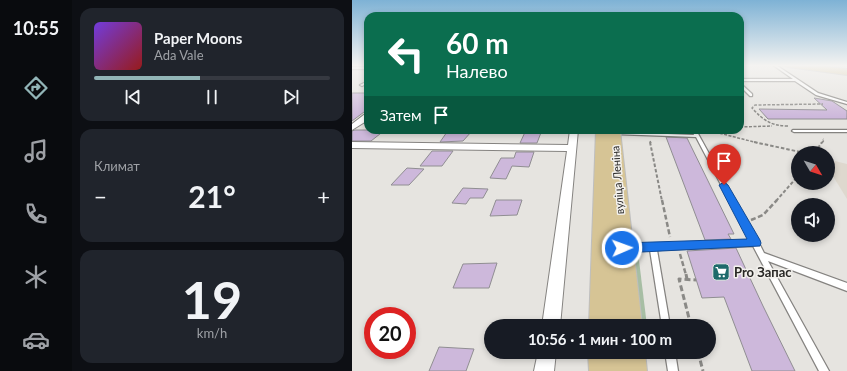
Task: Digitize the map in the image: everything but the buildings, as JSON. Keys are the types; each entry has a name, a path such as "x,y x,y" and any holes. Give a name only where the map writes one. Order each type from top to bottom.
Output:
{"main road":[{"name":"вуліца Леніна","path":"604,319 612,248 608,134"},
{"name":"вуліца Леніна","path":"612,248 627,319"},
{"path":"603,359 604,371"},
{"path":"631,359 632,371"}],"street":[{"path":"352,128 364,119"},
{"path":"551,319 562,238 573,134"},
{"path":"352,145 571,148"},
{"path":"544,371 546,359"}],"lane":[{"path":"800,82 818,94 847,103"},
{"path":"744,88 751,95"},
{"path":"794,131 847,132"},
{"path":"696,134 756,243 824,371"},
{"path":"612,248 756,243"},
{"path":"653,247 665,319"},
{"path":"762,255 847,287"},
{"path":"671,359 673,371"}],"path":[{"path":"758,115 752,108 755,105 824,104"},
{"path":"744,127 776,126"},
{"path":"815,131 824,140 820,146"},
{"path":"648,134 675,246 687,280"},
{"path":"722,134 767,146 791,150"},
{"path":"744,223 763,215 791,184"},
{"path":"689,319 679,279 696,280"},
{"path":"700,359 703,371"}],"shaded area":[{"path":"835,161 847,164 847,199 835,179"}],"green space":[{"path":"633,250 638,252 646,319 637,319"}],"place":[{"name":"Pro Запас","path":"721,272"}],"route":[{"path":"622,248 756,243 724,185"}]}
